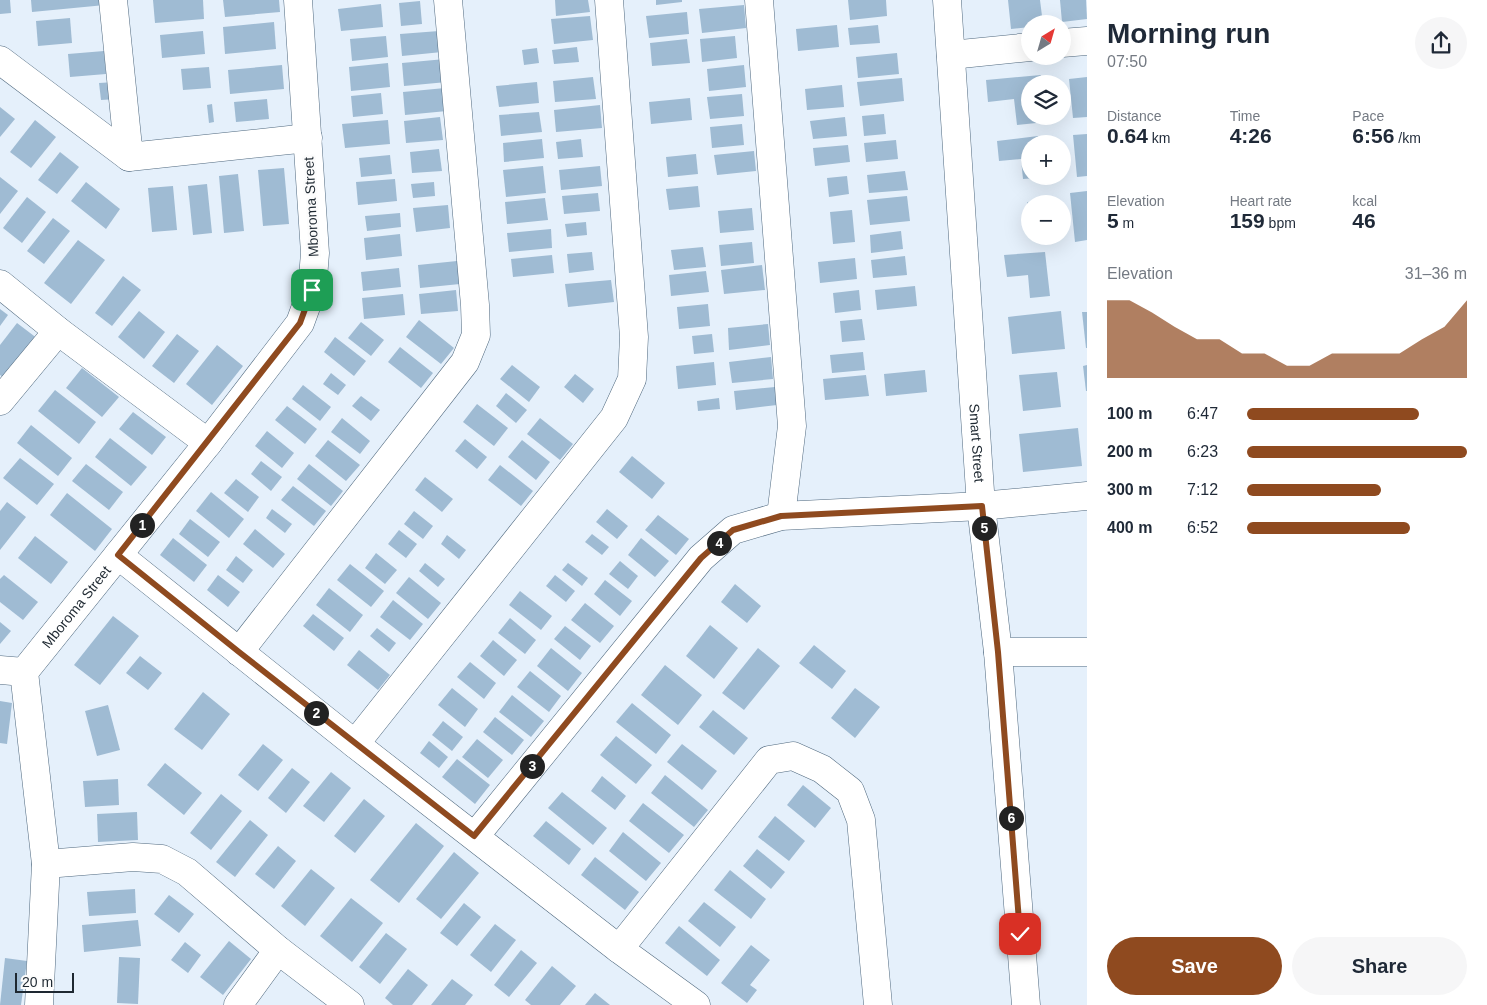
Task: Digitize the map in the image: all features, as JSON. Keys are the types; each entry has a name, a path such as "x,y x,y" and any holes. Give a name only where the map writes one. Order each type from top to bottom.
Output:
{"street":[{"path":"113,0 129,157"},
{"name":"Mboroma Street","path":"39,1005 46,864 12,671 118,555 208,443 300,323 312,290 314,253 298,0"},
{"path":"239,652 465,362 476,335 476,305 448,0"},
{"path":"355,744 614,418 632,379 634,337 609,0"},
{"path":"759,0 792,426 781,516"},
{"name":"Smart Street","path":"947,0 982,506 998,652 1026,1005"},
{"path":"1071,42 1087,41"},
{"path":"951,55 1021,48"},
{"path":"0,60 129,157 308,138"},
{"path":"0,284 58,331 208,443"},
{"path":"0,402 58,331"},
{"path":"474,836 701,558 733,530 781,516 982,506 1087,496"},
{"path":"118,555 355,744 619,948 696,1005"},
{"path":"998,652 1087,652"},
{"path":"619,948 769,760 793,756 822,769 850,791 861,820 878,1005"},
{"path":"46,864 133,857 162,859 188,872 278,950 350,1005"},
{"path":"238,1005 278,950"}],"building":[{"path":"0,0 10,0 11,13 0,14"},
{"path":"31,0 105,0 105,5 32,12"},
{"path":"153,0 203,0 204,19 155,23"},
{"path":"223,0 279,0 280,12 225,17"},
{"path":"555,0 588,0 590,12 556,16"},
{"path":"656,0 682,0 682,2 656,5"},
{"path":"848,0 886,0 887,16 850,20"},
{"path":"1008,0 1040,0 1042,15 1021,15 1021,28 1011,29"},
{"path":"1060,0 1086,0 1087,19 1071,21 1071,15 1061,15"},
{"path":"420,1 422,24 401,26 399,3"},
{"path":"381,4 383,27 341,31 338,9"},
{"path":"744,5 746,28 702,33 699,9"},
{"path":"687,12 689,34 649,38 646,16"},
{"path":"590,16 593,40 554,44 551,19"},
{"path":"70,18 72,43 38,46 36,21"},
{"path":"274,22 276,49 225,54 223,27"},
{"path":"837,25 839,47 798,51 796,29"},
{"path":"878,25 880,43 850,45 848,28"},
{"path":"203,31 205,54 162,58 160,35"},
{"path":"439,31 442,52 402,56 400,34"},
{"path":"386,36 388,57 352,61 350,39"},
{"path":"735,36 737,58 702,62 700,39"},
{"path":"687,39 690,63 652,66 650,43"},
{"path":"577,47 579,62 554,64 552,50"},
{"path":"537,48 539,63 524,65 522,50"},
{"path":"104,51 106,74 70,77 68,54"},
{"path":"897,53 899,74 858,78 856,57"},
{"path":"445,59 447,82 404,86 402,63"},
{"path":"388,63 390,87 351,91 349,67"},
{"path":"282,65 284,89 230,94 228,70"},
{"path":"744,65 746,87 709,91 707,69"},
{"path":"209,67 211,88 183,90 181,69"},
{"path":"593,77 596,99 555,102 553,81"},
{"path":"1021,77 1021,125 1017,125 1014,99 988,102 986,80"},
{"path":"1087,77 1087,117 1073,118 1071,79"},
{"path":"902,78 904,101 860,106 857,82"},
{"path":"115,82 117,99 101,100 99,83"},
{"path":"537,82 539,103 499,107 496,86"},
{"path":"842,85 844,107 807,110 805,89"},
{"path":"445,88 447,111 405,115 403,92"},
{"path":"381,93 383,114 353,117 351,96"},
{"path":"742,94 744,116 710,119 707,97"},
{"path":"690,98 692,120 651,124 649,102"},
{"path":"267,99 269,119 236,122 234,102"},
{"path":"212,104 214,122 209,123 207,105"},
{"path":"600,105 602,128 556,132 554,110"},
{"path":"0,107 15,119 0,137"},
{"path":"539,112 542,132 501,136 499,115"},
{"path":"884,114 886,134 864,136 862,116"},
{"path":"440,117 443,140 406,143 404,121"},
{"path":"845,117 847,136 813,139 810,121"},
{"path":"35,120 56,137 31,168 10,152"},
{"path":"388,120 390,144 345,148 342,124"},
{"path":"742,124 744,145 712,148 710,127"},
{"path":"1087,134 1087,176 1077,177 1073,135"},
{"path":"1021,138 1021,159 999,161 997,141"},
{"path":"542,139 544,158 504,162 503,143"},
{"path":"581,139 583,157 558,159 556,142"},
{"path":"896,140 898,159 866,162 864,143"},
{"path":"848,145 850,162 815,166 813,148"},
{"path":"439,149 442,171 412,173 410,152"},
{"path":"754,151 756,171 717,175 714,155"},
{"path":"60,152 79,167 57,194 38,180"},
{"path":"696,154 698,174 668,177 666,157"},
{"path":"390,155 392,174 361,177 359,158"},
{"path":"543,166 546,193 506,197 503,170"},
{"path":"600,166 602,186 561,190 559,170"},
{"path":"284,168 289,224 263,226 258,170"},
{"path":"905,171 908,190 869,193 867,175"},
{"path":"238,174 244,231 224,233 219,176"},
{"path":"847,176 849,194 829,197 827,178"},
{"path":"0,177 18,191 0,214"},
{"path":"395,179 397,201 358,205 356,182"},
{"path":"86,182 120,209 106,229 71,201"},
{"path":"434,182 435,196 413,198 411,184"},
{"path":"207,184 212,233 193,235 188,186"},
{"path":"173,186 177,230 152,232 148,188"},
{"path":"698,186 700,207 669,210 666,189"},
{"path":"1087,191 1087,240 1075,242 1070,193"},
{"path":"598,193 600,211 564,214 562,196"},
{"path":"907,196 910,221 870,225 867,200"},
{"path":"27,197 46,212 22,243 3,228"},
{"path":"545,198 548,220 507,224 505,202"},
{"path":"448,205 450,228 416,232 413,208"},
{"path":"752,208 754,230 720,233 718,211"},
{"path":"852,210 855,242 833,244 830,212"},
{"path":"400,213 401,227 367,231 365,216"},
{"path":"53,218 70,231 44,264 27,251"},
{"path":"586,222 587,235 567,237 565,224"},
{"path":"551,229 552,248 509,252 507,233"},
{"path":"901,231 903,249 871,253 870,235"},
{"path":"400,234 402,256 366,260 364,238"},
{"path":"78,240 105,260 71,304 44,283"},
{"path":"752,242 754,263 721,266 719,245"},
{"path":"703,247 706,267 674,270 671,250"},
{"path":"592,252 594,270 569,273 567,254"},
{"path":"1045,252 1050,296 1030,298 1028,275 1007,277 1004,255"},
{"path":"552,255 554,273 513,277 511,259"},
{"path":"905,256 907,275 873,278 871,260"},
{"path":"855,258 857,279 820,283 818,262"},
{"path":"457,261 460,284 420,288 418,265"},
{"path":"762,265 765,290 724,294 721,270"},
{"path":"399,268 401,287 363,291 361,272"},
{"path":"706,271 709,292 671,296 669,275"},
{"path":"123,276 141,290 112,326 95,313"},
{"path":"611,280 614,302 568,307 565,284"},
{"path":"915,286 917,306 877,310 875,290"},
{"path":"456,290 458,311 421,314 419,294"},
{"path":"859,290 861,310 835,313 833,293"},
{"path":"403,294 405,315 364,319 362,298"},
{"path":"708,304 710,326 679,329 677,307"},
{"path":"0,309 8,315 0,326"},
{"path":"139,311 165,332 144,359 118,337"},
{"path":"1061,311 1065,349 1012,354 1008,317"},
{"path":"1082,312 1087,312 1087,348 1086,348"},
{"path":"862,319 865,340 842,342 840,321"},
{"path":"419,320 454,348 441,364 406,337"},
{"path":"361,322 384,340 371,356 348,338"},
{"path":"17,323 38,339 6,379 0,375 0,345"},
{"path":"768,324 770,345 729,350 728,328"},
{"path":"177,334 199,351 174,383 152,366"},
{"path":"712,334 714,352 694,354 692,336"},
{"path":"335,337 366,361 354,376 324,352"},
{"path":"217,345 243,366 212,405 186,384"},
{"path":"400,347 433,373 421,388 388,362"},
{"path":"863,352 865,370 832,373 830,355"},
{"path":"771,357 773,379 732,383 729,362"},
{"path":"714,362 716,385 678,389 676,366"},
{"path":"512,365 540,387 529,402 500,379"},
{"path":"1087,365 1087,391 1086,391 1083,366"},
{"path":"82,368 119,397 102,417 66,388"},
{"path":"925,370 927,392 886,396 884,374"},
{"path":"1057,372 1061,407 1023,411 1019,375"},
{"path":"331,373 346,385 338,395 323,384"},
{"path":"575,374 594,389 583,403 564,387"},
{"path":"866,375 869,396 825,400 823,379"},
{"path":"303,385 331,407 320,421 292,399"},
{"path":"775,387 777,405 736,410 734,391"},
{"path":"55,390 96,422 79,444 38,411"},
{"path":"506,393 527,410 516,423 496,406"},
{"path":"361,396 380,410 371,421 352,406"},
{"path":"719,398 720,409 698,411 697,401"},
{"path":"477,404 508,428 494,446 463,422"},
{"path":"287,406 317,429 305,444 275,420"},
{"path":"133,412 166,437 152,455 119,429"},
{"path":"342,418 370,441 360,454 331,432"},
{"path":"540,418 573,444 560,460 527,434"},
{"path":"31,425 72,458 58,476 17,443"},
{"path":"1078,428 1082,466 1023,472 1019,434"},
{"path":"267,431 294,453 282,468 255,446"},
{"path":"110,438 147,467 131,486 95,457"},
{"path":"465,439 487,457 477,469 455,451"},
{"path":"328,440 360,465 346,481 315,456"},
{"path":"522,440 550,462 536,480 508,457"},
{"path":"632,456 665,483 652,499 619,472"},
{"path":"20,458 54,484 37,505 3,478"},
{"path":"261,461 282,477 271,491 251,474"},
{"path":"86,464 123,492 109,510 72,481"},
{"path":"309,464 343,491 331,506 297,479"},
{"path":"500,465 533,491 521,506 488,480"},
{"path":"425,477 453,499 442,512 415,490"},
{"path":"236,479 259,497 248,512 224,493"},
{"path":"293,486 326,511 314,526 281,500"},
{"path":"211,492 244,519 229,538 196,511"},
{"path":"67,493 112,529 95,551 50,515"},
{"path":"7,502 26,517 0,550 0,511"},
{"path":"272,509 292,524 285,533 266,518"},
{"path":"607,509 628,526 617,539 596,522"},
{"path":"414,511 433,526 423,539 404,524"},
{"path":"658,515 689,539 676,555 645,530"},
{"path":"190,519 220,542 208,557 179,534"},
{"path":"255,529 285,554 273,568 243,544"},
{"path":"399,530 417,544 406,558 388,544"},
{"path":"592,534 609,547 602,555 585,542"},
{"path":"447,535 466,550 459,559 441,544"},
{"path":"35,536 68,562 51,584 18,558"},
{"path":"173,538 207,565 194,582 160,555"},
{"path":"641,538 669,561 655,577 628,555"},
{"path":"376,553 397,570 385,584 365,568"},
{"path":"236,556 253,570 243,583 226,570"},
{"path":"620,561 638,576 628,589 609,574"},
{"path":"425,563 445,579 438,587 419,571"},
{"path":"568,563 588,578 582,586 562,570"},
{"path":"350,564 384,591 371,607 337,580"},
{"path":"4,575 38,602 23,620 0,602 0,579"},
{"path":"218,575 240,592 228,607 207,590"},
{"path":"555,575 575,591 566,602 546,586"},
{"path":"409,577 441,603 428,619 396,593"},
{"path":"605,580 632,601 620,616 594,594"},
{"path":"735,584 761,606 747,623 721,602"},
{"path":"329,588 363,615 350,632 316,605"},
{"path":"520,591 552,616 541,630 509,605"},
{"path":"393,600 423,624 410,640 380,617"},
{"path":"585,603 614,626 600,643 571,620"},
{"path":"313,614 344,638 334,651 303,626"},
{"path":"113,616 139,636 100,685 74,665"},
{"path":"510,618 536,640 525,654 498,633"},
{"path":"0,622 11,631 0,644"},
{"path":"710,625 738,648 714,679 686,656"},
{"path":"565,626 591,646 580,660 554,639"},
{"path":"377,628 396,643 389,652 370,636"},
{"path":"493,640 517,660 504,676 480,656"},
{"path":"814,645 846,671 832,689 799,663"},
{"path":"551,648 582,673 568,691 537,666"},
{"path":"758,648 780,666 744,710 722,693"},
{"path":"359,650 390,675 378,690 347,665"},
{"path":"140,656 162,673 148,690 126,673"},
{"path":"470,662 496,683 484,699 457,677"},
{"path":"665,665 702,695 678,725 641,695"},
{"path":"530,671 561,696 549,712 517,687"},
{"path":"452,688 478,709 465,727 438,705"},
{"path":"855,688 880,707 855,738 831,718"},
{"path":"203,692 230,714 202,750 174,729"},
{"path":"512,695 544,721 531,737 499,712"},
{"path":"0,701 12,703 7,744 0,743"},
{"path":"632,703 671,735 656,754 616,722"},
{"path":"108,705 120,750 97,756 85,711"},
{"path":"713,710 748,738 734,755 699,727"},
{"path":"495,717 524,740 512,755 483,732"},
{"path":"443,721 463,737 452,751 432,735"},
{"path":"616,736 652,765 636,784 600,755"},
{"path":"477,739 503,760 488,778 462,757"},
{"path":"429,741 448,757 439,768 420,753"},
{"path":"263,744 283,760 258,791 238,775"},
{"path":"682,744 717,771 702,790 667,762"},
{"path":"457,759 490,785 475,804 442,777"},
{"path":"165,763 202,793 184,815 147,785"},
{"path":"292,768 310,782 286,813 268,798"},
{"path":"331,772 351,788 324,822 303,806"},
{"path":"665,775 708,810 694,827 651,793"},
{"path":"602,776 626,796 615,810 591,791"},
{"path":"118,779 119,805 85,807 83,781"},
{"path":"803,785 831,808 815,828 787,805"},
{"path":"562,792 607,828 593,845 548,808"},
{"path":"221,794 242,811 211,850 190,833"},
{"path":"364,799 385,816 355,853 334,836"},
{"path":"643,803 684,835 669,853 629,821"},
{"path":"137,812 138,840 98,842 97,814"},
{"path":"775,816 805,841 789,861 758,837"},
{"path":"250,820 268,835 235,877 216,862"},
{"path":"546,821 581,849 569,865 533,836"},
{"path":"416,823 444,846 399,903 370,880"},
{"path":"623,832 661,863 646,881 609,851"},
{"path":"278,846 296,861 274,889 255,874"},
{"path":"757,849 785,872 771,889 743,866"},
{"path":"454,852 479,873 441,919 416,899"},
{"path":"595,857 639,892 625,910 581,875"},
{"path":"311,869 335,888 305,926 281,906"},
{"path":"730,870 766,899 751,919 714,890"},
{"path":"135,889 136,913 89,916 87,892"},
{"path":"169,895 194,914 179,933 154,914"},
{"path":"351,898 383,923 352,962 320,936"},
{"path":"704,902 736,927 720,947 688,921"},
{"path":"464,903 481,917 457,946 440,933"},
{"path":"138,920 141,946 84,952 82,925"},
{"path":"495,924 516,940 491,972 470,955"},
{"path":"679,926 720,960 707,976 665,943"},
{"path":"386,933 407,949 380,984 359,967"},
{"path":"229,941 251,959 223,995 200,977"},
{"path":"185,942 201,955 188,973 171,960"},
{"path":"751,945 770,960 750,985 757,990 747,1003 721,983"},
{"path":"521,950 537,963 509,997 494,985"},
{"path":"119,957 140,958 138,1004 117,1003"},
{"path":"5,958 27,961 21,1005 0,1005"},
{"path":"552,966 576,986 560,1005 531,1005 525,1000"},
{"path":"408,969 428,985 412,1005 393,1005 385,998"},
{"path":"452,979 473,995 465,1005 431,1005"},
{"path":"595,993 610,1005 585,1005"}],"route":[{"path":"312,290 300,323 208,443 118,555 355,744 474,836 701,558 733,530 781,516 982,506 998,652 1020,934"}]}
